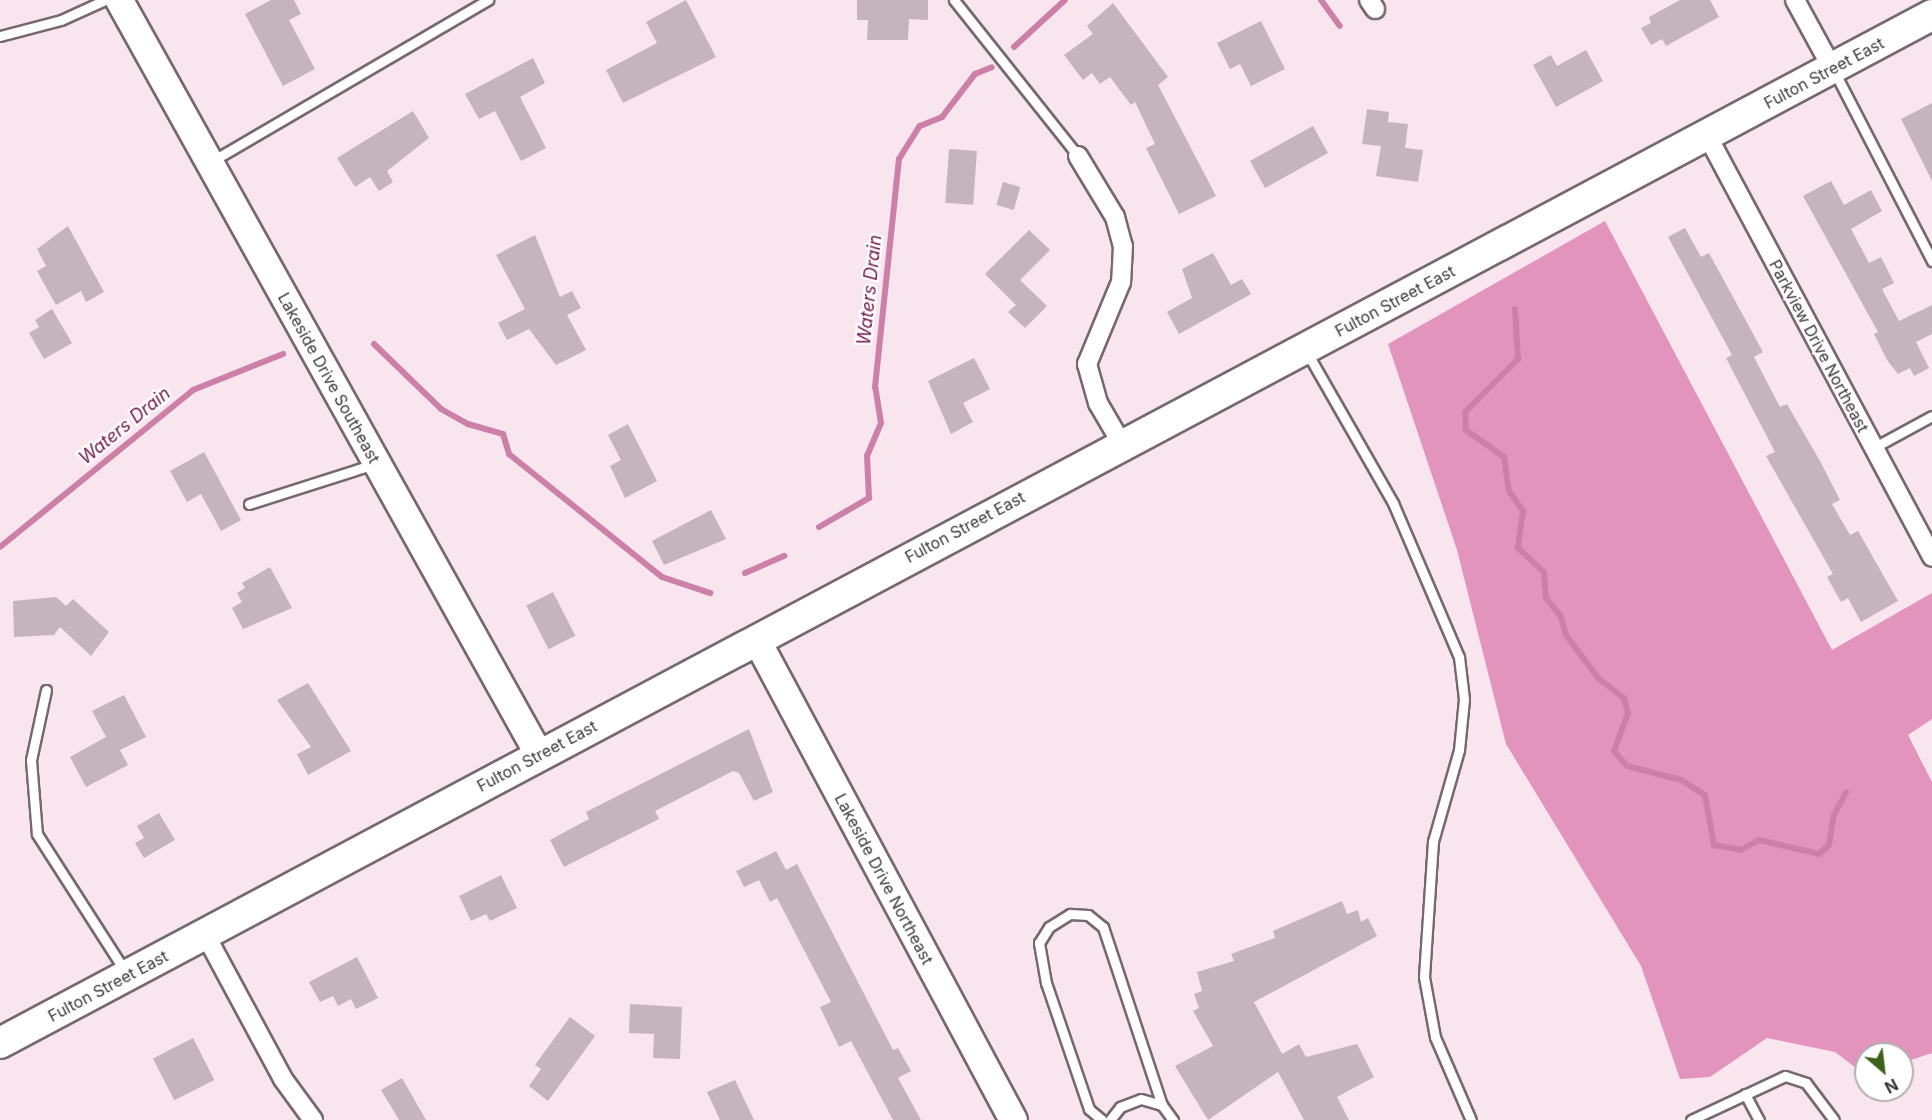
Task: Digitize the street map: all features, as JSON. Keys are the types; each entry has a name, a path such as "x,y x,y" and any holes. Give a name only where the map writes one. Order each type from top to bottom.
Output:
{"main road":[{"name":"Fulton Street East","path":"0,1043 1932,15"}],"street":[{"name":"Lakeside Drive Southeast","path":"119,0 539,755"},
{"path":"1795,0 1832,68"},
{"name":"Parkview Drive Northeast","path":"1707,135 1932,557"},
{"path":"1078,156 1115,218 1123,246 1121,282 1087,364 1098,403 1122,444"},
{"name":"Lakeside Drive Northeast","path":"756,639 1013,1120"},
{"path":"206,934 283,1079 313,1120"}],"lane":[{"path":"0,36 61,20 105,0"},
{"path":"210,162 488,0"},
{"path":"954,0 1078,156"},
{"path":"1832,68 1932,261"},
{"path":"1305,349 1394,503 1459,657 1464,699 1459,750 1433,841 1424,977 1435,1036 1471,1120"},
{"path":"1873,448 1932,416"},
{"path":"249,504 376,463"},
{"path":"46,690 31,760 37,834 128,975"},
{"path":"1102,1120 1089,1109 1046,983 1039,943 1049,927 1070,914 1088,915 1103,927 1162,1105 1173,1120"},
{"path":"1691,1120 1785,1076 1806,1083 1834,1120"},
{"path":"1745,1094 1759,1120"},
{"path":"1110,1120 1129,1101 1162,1105"}],"shaded area":[{"path":"1605,221 1832,650 1932,593 1932,719 1908,735 1932,782 1932,1053 1914,1059 1914,1042 1854,1042 1854,1066 1835,1052 1767,1038 1710,1077 1680,1079 1641,966 1506,744 1457,550 1388,344"}],"building":[{"path":"271,0 294,0 301,14 289,20 315,69 283,86 245,14"},
{"path":"686,0 716,57 623,103 606,70 657,43 646,22"},
{"path":"857,0 928,0 928,20 909,19 908,40 867,40 868,20 857,20"},
{"path":"1680,0 1710,0 1719,17 1666,46 1662,39 1651,45 1641,28 1651,23 1649,17"},
{"path":"1113,3 1168,77 1158,85 1216,196 1179,214 1146,148 1155,144 1135,102 1131,105 1110,77 1100,84 1092,73 1083,80 1064,55 1093,34 1087,26"},
{"path":"1261,21 1285,69 1251,86 1240,64 1230,69 1217,43"},
{"path":"1586,50 1603,81 1556,107 1533,65 1551,55 1557,66"},
{"path":"533,58 545,83 520,97 546,148 521,161 495,111 479,119 465,94"},
{"path":"1932,103 1932,181 1901,119"},
{"path":"1367,109 1389,112 1388,122 1408,124 1405,148 1423,150 1418,182 1376,176 1381,146 1362,144"},
{"path":"413,111 429,138 387,171 393,182 379,191 370,177 355,187 337,158"},
{"path":"1313,126 1328,153 1265,188 1250,161"},
{"path":"949,149 977,151 973,205 945,203"},
{"path":"1831,181 1844,205 1871,190 1882,211 1851,229 1869,263 1881,257 1894,283 1882,289 1899,321 1932,305 1932,334 1916,342 1929,368 1914,376 1910,368 1898,374 1887,360 1874,334 1878,332 1803,196"},
{"path":"1003,182 1020,187 1014,210 996,205"},
{"path":"68,226 104,292 86,302 81,291 56,305 37,271 46,266 37,249"},
{"path":"1685,228 1701,257 1709,253 1763,352 1754,357 1780,407 1787,404 1820,461 1840,500 1832,504 1850,535 1858,531 1898,601 1861,622 1848,598 1841,602 1827,577 1833,574 1766,456 1775,452 1726,358 1732,355 1668,237"},
{"path":"1029,230 1050,250 1020,280 1047,306 1025,328 1008,312 1016,305 985,274"},
{"path":"535,235 560,297 572,291 581,308 567,315 586,350 556,365 529,329 507,340 498,323 525,309 496,255"},
{"path":"1213,253 1231,285 1242,279 1251,294 1179,334 1167,312 1192,298 1182,269"},
{"path":"52,309 72,343 44,359 29,333 39,327 35,320"},
{"path":"974,358 990,389 963,403 973,422 951,434 928,381"},
{"path":"628,424 657,481 625,498 610,466 621,460 608,435"},
{"path":"204,452 241,520 221,531 201,494 187,502 170,471"},
{"path":"711,510 726,539 664,565 652,541"},
{"path":"270,567 292,608 243,629 232,608 242,602 237,593 245,588 242,583"},
{"path":"553,592 575,636 549,649 526,606"},
{"path":"56,597 66,606 73,599 109,632 91,656 60,627 54,635 14,637 13,601"},
{"path":"308,683 351,751 308,775 297,754 311,747 277,700"},
{"path":"124,695 146,737 120,750 128,765 86,787 70,757 106,737 92,711"},
{"path":"749,729 773,792 754,801 739,773 733,771 655,811 659,819 564,867 550,840 589,819 586,812"},
{"path":"159,813 175,840 144,858 135,843 144,838 137,826"},
{"path":"776,851 786,870 797,864 893,1050 898,1048 911,1071 898,1078 921,1120 893,1120 851,1041 839,1047 820,1007 831,1002 777,898 770,902 759,880 744,887 736,871"},
{"path":"501,875 517,908 490,921 486,914 471,921 459,896"},
{"path":"1342,901 1347,914 1358,910 1361,922 1368,918 1377,936 1254,1002 1282,1054 1299,1044 1306,1057 1357,1044 1374,1077 1337,1097 1349,1120 1304,1120 1278,1072 1208,1120 1175,1066 1213,1046 1193,1011 1199,1008 1194,994 1202,991 1197,972 1234,961 1231,954 1275,938 1273,931"},
{"path":"357,957 378,998 356,1009 351,999 338,1006 333,996 320,1002 309,982"},
{"path":"630,1004 682,1007 680,1059 653,1058 654,1034 629,1033"},
{"path":"570,1017 595,1036 548,1101 529,1086 541,1069 535,1065"},
{"path":"193,1038 214,1080 174,1100 153,1058"},
{"path":"402,1078 426,1120 399,1120 381,1090"},
{"path":"735,1080 754,1120 720,1120 707,1092"}],"waterway":[{"name":"Waters Drain","path":"1014,47 1065,0"},
{"name":"Waters Drain","path":"1321,0 1340,26"},
{"name":"Waters Drain","path":"819,527 869,498 867,456 881,423 875,387 899,159 920,126 942,117 975,74 992,67"},
{"name":"Waters Drain","path":"1515,309 1518,359 1465,412 1466,430 1504,457 1509,491 1523,511 1518,548 1544,572 1546,598 1560,615 1566,635 1598,678 1624,698 1628,713 1614,751 1627,766 1681,780 1705,795 1714,845 1741,850 1759,840 1819,854 1829,845 1834,815 1846,792"},
{"name":"Waters Drain","path":"374,344 441,409 468,424 503,434 509,454 662,577 710,593"},
{"name":"Waters Drain","path":"0,547 193,390 283,354"},
{"name":"Waters Drain","path":"745,573 784,556"}]}
